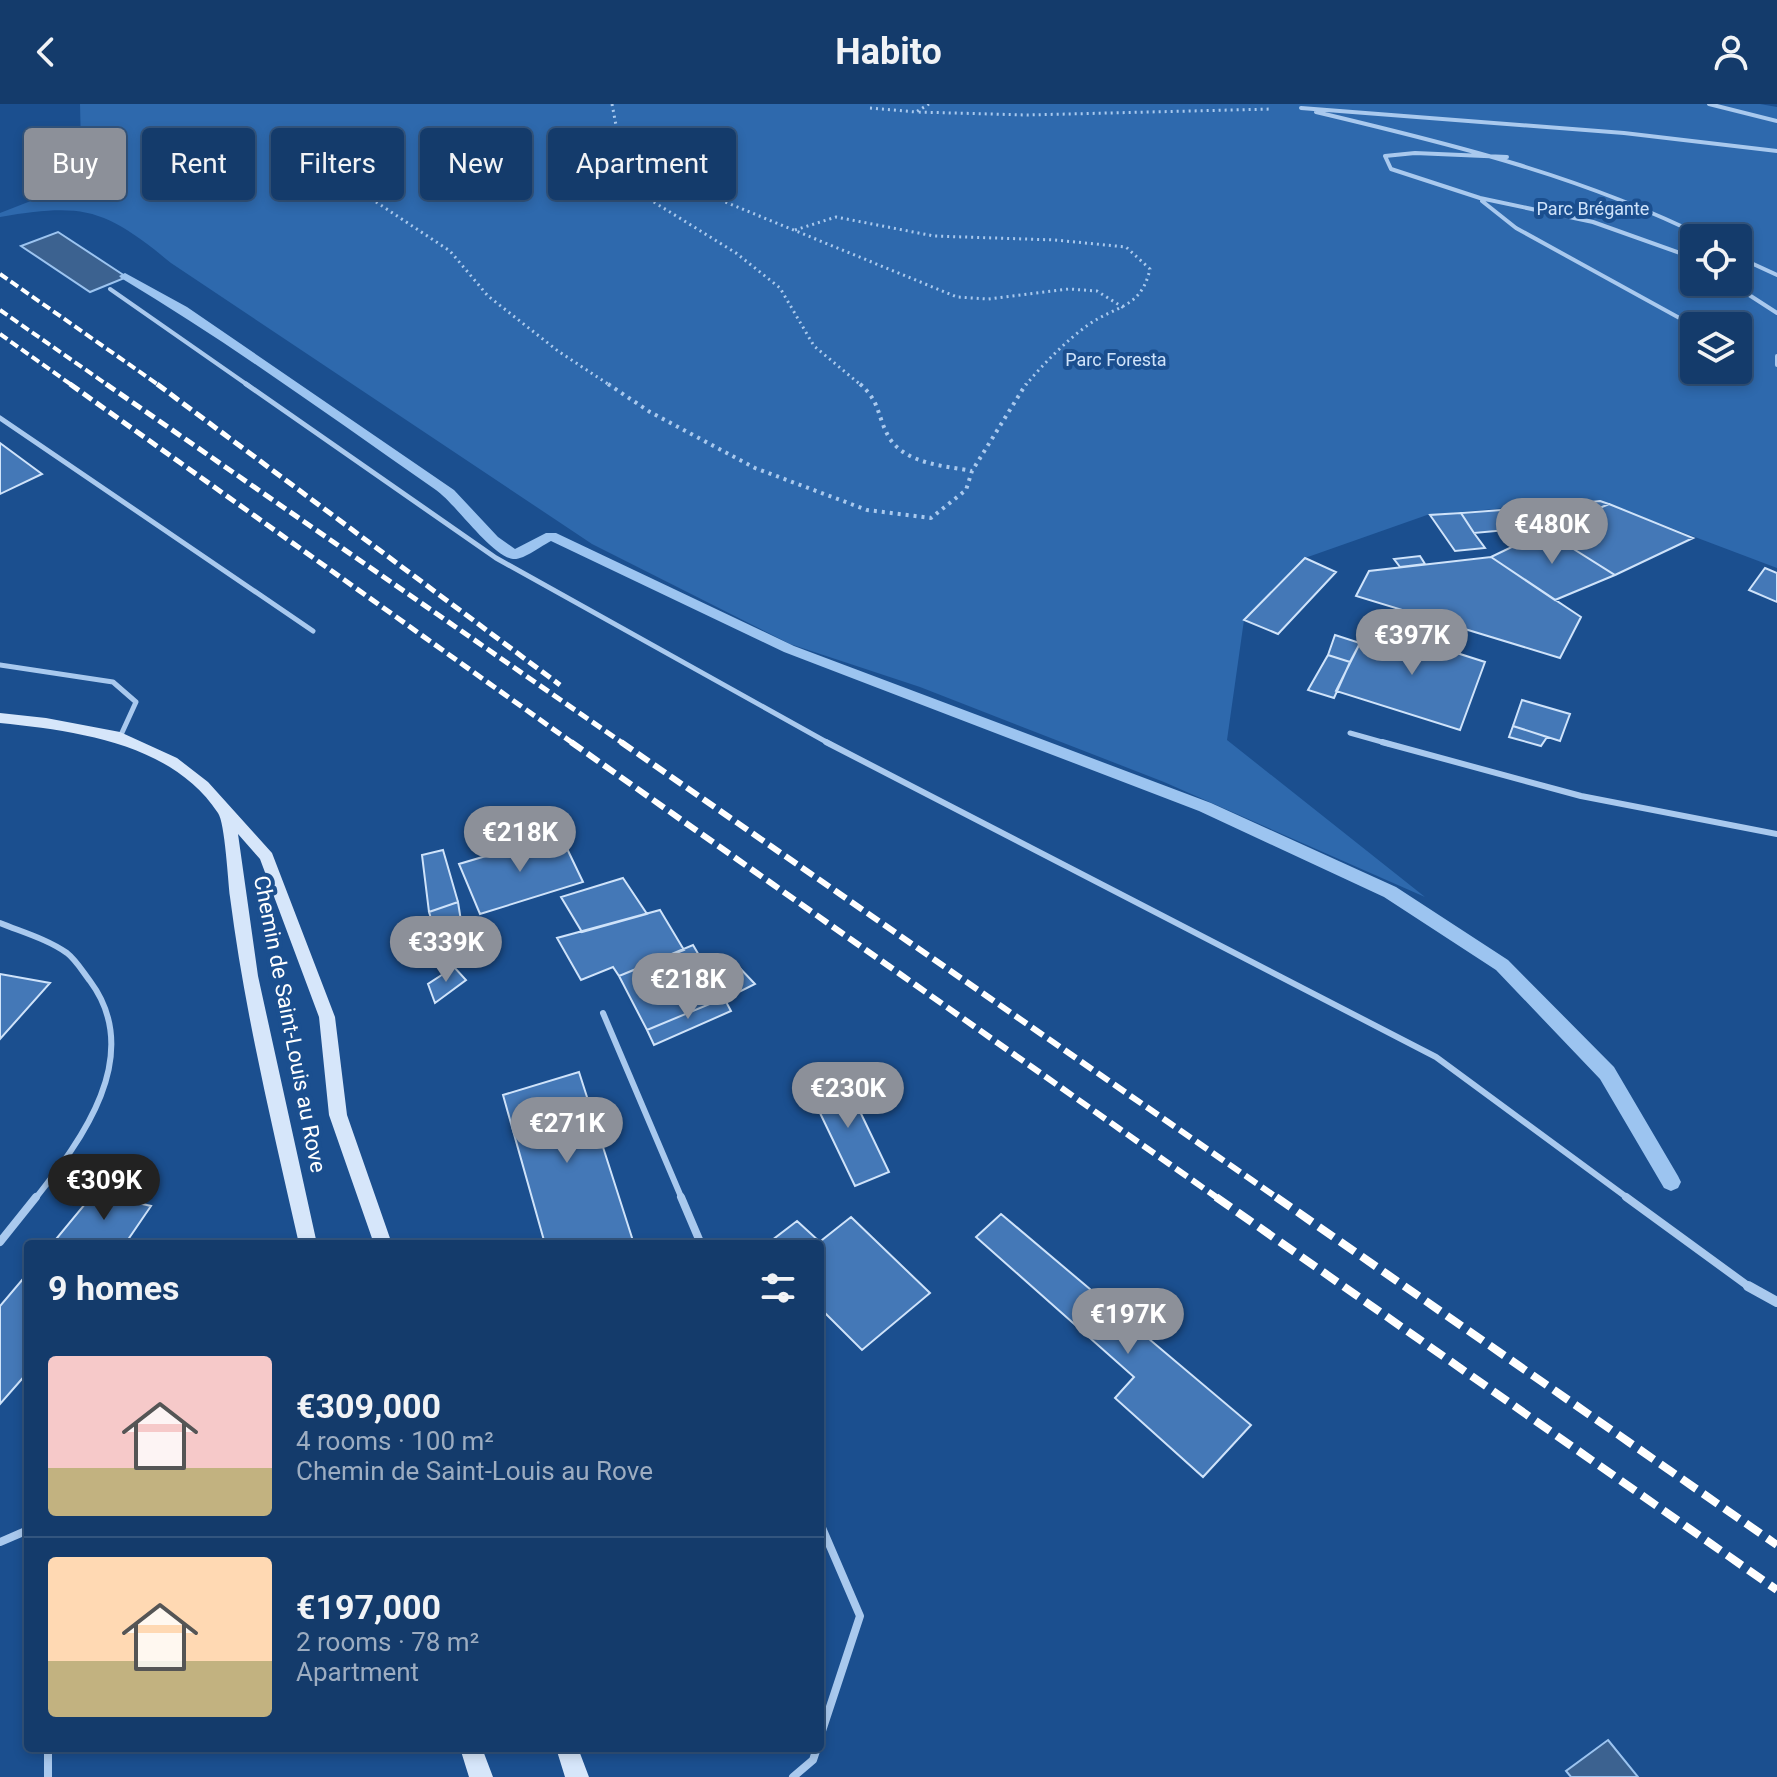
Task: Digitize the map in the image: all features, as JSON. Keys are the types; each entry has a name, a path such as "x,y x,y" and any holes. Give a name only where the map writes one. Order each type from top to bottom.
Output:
{"main road":[{"name":"Chemin de Saint-Louis au Rove","path":"0,718 120,737 172,762 203,786 267,857 327,1017 338,1115 382,1240"},
{"name":"Chemin de Saint-Louis au Rove","path":"228,814 233,874 260,1029 307,1240"},
{"path":"472,1752 481,1777"},
{"path":"568,1752 577,1777"}],"street":[{"path":"1748,1286 1777,1302"}],"lane":[{"path":"1709,104 1777,121"},
{"path":"1301,108 1411,114 1776,151"},
{"path":"1301,108 1507,157 1628,198 1680,225"},
{"path":"1507,157 1473,159 1408,151 1385,156 1391,169 1480,198 1593,222 1680,253"},
{"path":"1480,198 1516,228 1680,318"},
{"path":"1752,263 1777,275"},
{"path":"110,289 496,558 804,730 1436,1057 1748,1286"},
{"path":"1751,296 1777,313"},
{"path":"1777,356 1777,365"},
{"path":"0,418 313,631"},
{"path":"0,665 113,682 136,702 120,737"},
{"path":"1350,733 1581,796 1777,834"},
{"path":"0,923 71,955 109,1008 113,1069 88,1129 0,1242"},
{"path":"603,1013 699,1240"},
{"path":"0,1542 24,1532"},
{"path":"824,1532 860,1616 824,1725"},
{"path":"48,1752 48,1777"},
{"path":"793,1777 813,1760 816,1752"}],"path":[{"path":"612,104 617,128"},
{"path":"916,112 929,104"},
{"path":"870,108 1027,115 1301,108"},
{"path":"371,200 450,251 488,296 558,351 650,412 755,468 867,510 931,518 966,490 972,471 1027,383 1089,324 1124,308 1146,287 1150,269 1126,247 934,236 836,217 795,230"},
{"path":"651,200 736,253 780,288 814,346 874,396 891,440 920,461 972,471"},
{"path":"715,200 957,297 988,299 1069,289 1097,291 1124,308"}],"green space":[{"path":"80,104 1760,104 1777,107 1777,568 1597,500 1427,515 1305,558 1244,620 1227,740 1425,897 1164,782 920,687 790,644 592,544 110,221 73,211 0,217 0,213 33,200 126,200 126,128 81,128"}],"shaded area":[{"path":"58,232 127,277 90,292 21,246"},
{"path":"1608,1740 1638,1777 1571,1777 1566,1771"}],"building":[{"path":"0,443 42,474 0,494"},
{"path":"1600,501 1609,504 1551,529 1525,508"},
{"path":"1609,504 1693,538 1615,575 1545,531"},
{"path":"1515,509 1528,528 1474,533 1461,513"},
{"path":"1461,513 1485,548 1455,551 1430,515"},
{"path":"1545,531 1615,575 1555,600 1491,557"},
{"path":"1420,556 1425,564 1400,567 1394,559"},
{"path":"1491,557 1581,617 1560,658 1356,596 1369,571"},
{"path":"1305,558 1336,572 1278,634 1244,620"},
{"path":"1765,568 1777,573 1777,602 1749,590"},
{"path":"1369,625 1485,662 1460,730 1336,691"},
{"path":"1335,635 1360,643 1350,662 1328,655"},
{"path":"1328,655 1350,662 1334,698 1308,690"},
{"path":"1522,700 1570,714 1560,741 1513,726"},
{"path":"1513,726 1547,737 1541,746 1509,737"},
{"path":"560,834 583,882 480,914 459,864"},
{"path":"443,850 458,902 429,912 422,855"},
{"path":"623,878 647,914 582,932 561,897"},
{"path":"458,902 461,921 433,925 429,912"},
{"path":"660,910 684,950 619,976 613,967 581,980 557,938"},
{"path":"693,945 724,998 647,1030 619,976"},
{"path":"734,962 755,984 733,995 718,970"},
{"path":"454,967 466,980 435,1003 428,984"},
{"path":"0,974 50,983 0,1039"},
{"path":"724,998 731,1011 654,1045 647,1030"},
{"path":"579,1072 633,1240 544,1240 503,1095"},
{"path":"842,1074 889,1172 855,1186 808,1088"},
{"path":"94,1193 151,1206 128,1240 55,1240"},
{"path":"1001,1214 1251,1425 1203,1477 1115,1398 1134,1377 976,1237"},
{"path":"851,1217 930,1293 862,1350 824,1312 822,1240"},
{"path":"797,1221 818,1240 772,1240"},
{"path":"24,1278 24,1377 0,1404 0,1306"}],"waterway":[{"path":"125,276 183,310 449,493 493,540 514,555 551,536 789,649 1205,807 1390,892 1502,965 1607,1073 1671,1182"}],"railway":[{"path":"0,274 160,386"},
{"path":"0,310 109,386"},
{"path":"0,334 73,386"},
{"path":"70,384 574,744"},
{"path":"106,384 624,744"},
{"path":"157,384 560,685"},
{"path":"571,742 1219,1199"},
{"path":"621,742 1279,1199"},
{"path":"1216,1197 1777,1590"},
{"path":"1276,1197 1777,1545"}],"park label":[{"name":"Parc Brégante","path":"1593,208"},
{"name":"Parc Foresta","path":"1116,359"}]}
